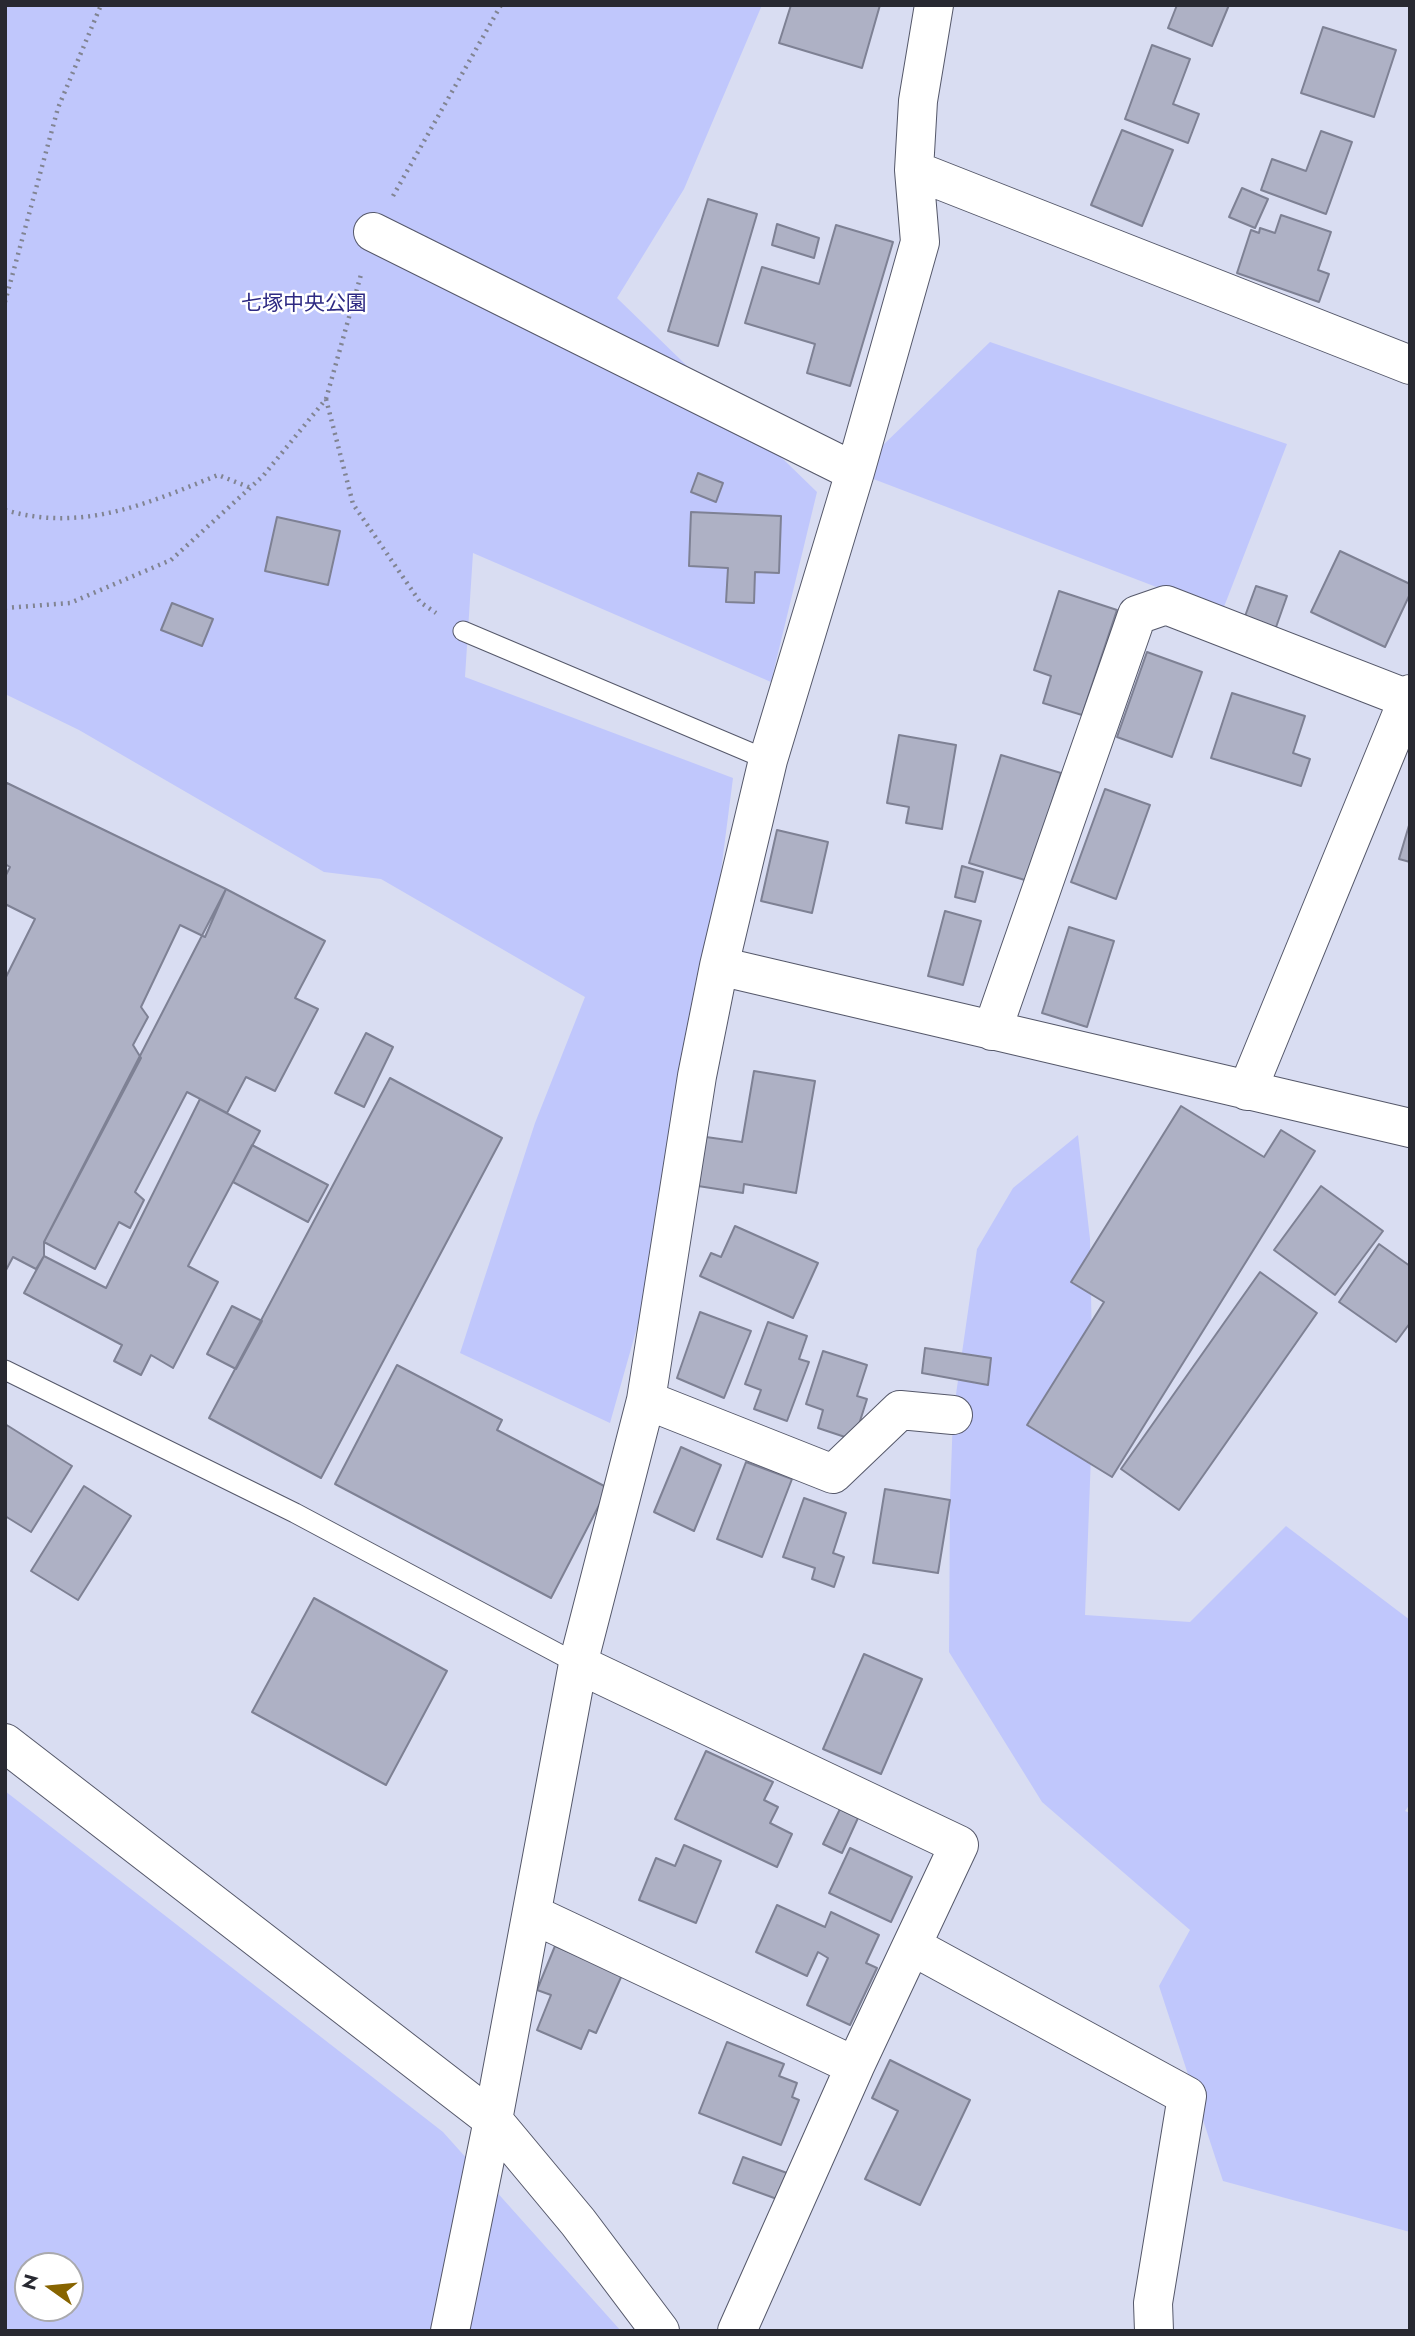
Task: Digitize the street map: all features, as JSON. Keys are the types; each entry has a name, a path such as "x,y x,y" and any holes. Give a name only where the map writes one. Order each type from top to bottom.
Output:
{"street":[{"path":"450,2331 493,2120 578,1664 646,1400 697,1076 719,966 768,760 855,472 920,243 914,170 918,101 934,5"},
{"path":"914,170 1410,365"},
{"path":"373,232 855,472"},
{"path":"992,1031 1138,615 1166,605 1409,696 1247,1091"},
{"path":"719,966 1410,1128"},
{"path":"646,1400 833,1474 900,1410 953,1415"},
{"path":"578,1664 959,1845 855,2066 737,2331"},
{"path":"5,1744 493,2120 578,2222 660,2331"},
{"path":"532,1914 855,2066"},
{"path":"912,1946 1187,2095 1153,2303 1154,2331"}],"lane":[{"path":"463,631 768,760"},
{"path":"5,1370 295,1513 578,1664"}],"path":[{"path":"5,302 58,108 101,5"},
{"path":"5,608 70,603 170,560 264,476 326,399 373,232 501,5"},
{"path":"326,399 353,504 420,601 463,631"},
{"path":"5,510 68,520 122,512 218,475 251,488"}],"green space":[{"name":"七塚中央公園","path":"5,5 762,5 684,189 617,298 817,492 771,682 473,553 465,677 733,778 683,1165 610,1423 460,1353 535,1123 585,997 381,879 324,872 79,730 5,694"},
{"path":"990,342 1287,444 1222,612 855,472"},
{"path":"1078,1135 1090,1239 1093,1402 1085,1615 1190,1622 1286,1526 1410,1620 1410,1804 1405,1811 1410,1813 1410,2232 1223,2181 1159,1986 1190,1930 1042,1802 949,1652 953,1415 977,1249 1013,1188"},
{"path":"5,1791 443,2132 621,2331 5,2331"}],"building":[{"path":"791,5 880,5 862,68 779,43"},
{"path":"1177,5 1229,5 1212,46 1168,28"},
{"path":"1323,27 1396,50 1374,117 1301,93"},
{"path":"1152,45 1190,59 1173,104 1199,114 1188,143 1125,119"},
{"path":"1122,130 1173,150 1142,226 1091,205"},
{"path":"1321,131 1352,142 1326,214 1261,190 1272,159 1306,171"},
{"path":"1242,188 1268,199 1255,228 1229,217"},
{"path":"708,199 757,214 718,346 668,331"},
{"path":"1281,215 1331,232 1318,270 1329,274 1319,302 1237,273 1251,230 1259,233 1260,228 1275,233"},
{"path":"777,224 819,238 814,258 772,245"},
{"path":"836,225 893,242 850,386 807,373 815,344 745,323 762,267 819,284"},
{"path":"698,473 723,483 716,502 691,492"},
{"path":"691,512 781,516 779,573 755,572 754,603 726,602 728,568 689,566"},
{"path":"277,517 340,531 328,585 265,571"},
{"path":"1340,551 1410,584 1410,594 1385,647 1311,612"},
{"path":"1256,586 1287,596 1275,630 1244,619"},
{"path":"1059,591 1117,610 1082,715 1043,703 1051,676 1034,670"},
{"path":"172,603 213,619 202,646 161,630"},
{"path":"1147,652 1202,672 1172,757 1117,737"},
{"path":"1232,693 1305,716 1293,753 1310,759 1301,786 1211,758"},
{"path":"899,735 956,745 942,829 906,823 909,807 887,803"},
{"path":"1001,755 1061,773 1028,881 969,863"},
{"path":"7,783 226,889 205,937 180,925 141,1007 148,1017 133,1045 141,1058 44,1242 44,1256 36,1269 13,1257 5,1272 5,979 35,919 5,904 5,877 10,867 5,864"},
{"path":"1105,789 1150,805 1116,899 1071,882"},
{"path":"1410,822 1410,862 1399,859"},
{"path":"777,830 828,842 812,913 761,901"},
{"path":"962,866 983,872 975,902 955,897"},
{"path":"226,889 325,941 295,998 318,1009 275,1091 246,1077 227,1113 187,1092 135,1192 144,1200 130,1228 119,1222 95,1269 44,1242"},
{"path":"945,911 981,921 963,985 928,976"},
{"path":"1069,927 1114,941 1087,1027 1042,1013"},
{"path":"366,1033 393,1047 364,1107 335,1093"},
{"path":"754,1071 815,1081 796,1193 744,1184 743,1193 698,1186 706,1137 742,1142"},
{"path":"390,1078 502,1138 321,1478 209,1418"},
{"path":"200,1099 260,1131 188,1266 218,1282 173,1368 151,1355 141,1375 114,1361 122,1345 24,1293 44,1256 106,1288"},
{"path":"1181,1106 1264,1157 1281,1130 1315,1151 1112,1477 1027,1425 1104,1302 1071,1282"},
{"path":"252,1145 328,1185 308,1222 233,1182"},
{"path":"1321,1186 1383,1231 1335,1295 1274,1250"},
{"path":"735,1226 818,1263 793,1318 700,1276 711,1253 721,1257"},
{"path":"1379,1244 1410,1266 1410,1323 1396,1342 1339,1302"},
{"path":"1260,1272 1317,1313 1179,1510 1121,1469"},
{"path":"232,1306 262,1321 236,1369 207,1354"},
{"path":"700,1312 751,1331 724,1398 677,1378"},
{"path":"768,1322 807,1336 799,1359 809,1362 787,1421 754,1409 761,1390 745,1384"},
{"path":"925,1348 991,1358 988,1385 922,1373"},
{"path":"823,1351 867,1365 857,1396 867,1399 854,1440 818,1428 823,1410 806,1404"},
{"path":"397,1365 502,1420 497,1430 608,1488 551,1598 335,1484"},
{"path":"5,1424 72,1466 31,1532 5,1516"},
{"path":"681,1447 721,1465 694,1531 654,1512"},
{"path":"746,1462 792,1479 762,1557 717,1539"},
{"path":"84,1486 131,1516 78,1600 31,1571"},
{"path":"885,1489 950,1500 938,1573 873,1563"},
{"path":"804,1498 846,1513 833,1553 844,1557 834,1587 812,1579 815,1568 783,1557"},
{"path":"314,1598 447,1671 386,1785 252,1712"},
{"path":"864,1654 922,1679 881,1774 823,1749"},
{"path":"706,1751 773,1782 764,1800 778,1807 770,1823 792,1834 777,1867 675,1819"},
{"path":"840,1809 858,1818 842,1853 823,1844"},
{"path":"684,1845 721,1861 696,1923 639,1900 656,1858 675,1866"},
{"path":"850,1848 912,1877 891,1922 829,1893"},
{"path":"777,1905 825,1927 831,1912 879,1935 866,1963 877,1968 850,2025 807,2005 828,1958 818,1952 807,1976 756,1952"},
{"path":"555,1946 622,1975 596,2033 589,2030 581,2049 537,2030 551,1995 537,1990"},
{"path":"727,2042 784,2064 779,2076 797,2083 792,2097 799,2100 781,2145 699,2113"},
{"path":"890,2060 970,2100 920,2205 865,2179 898,2111 872,2098"},
{"path":"743,2157 787,2173 777,2199 733,2183"}]}
